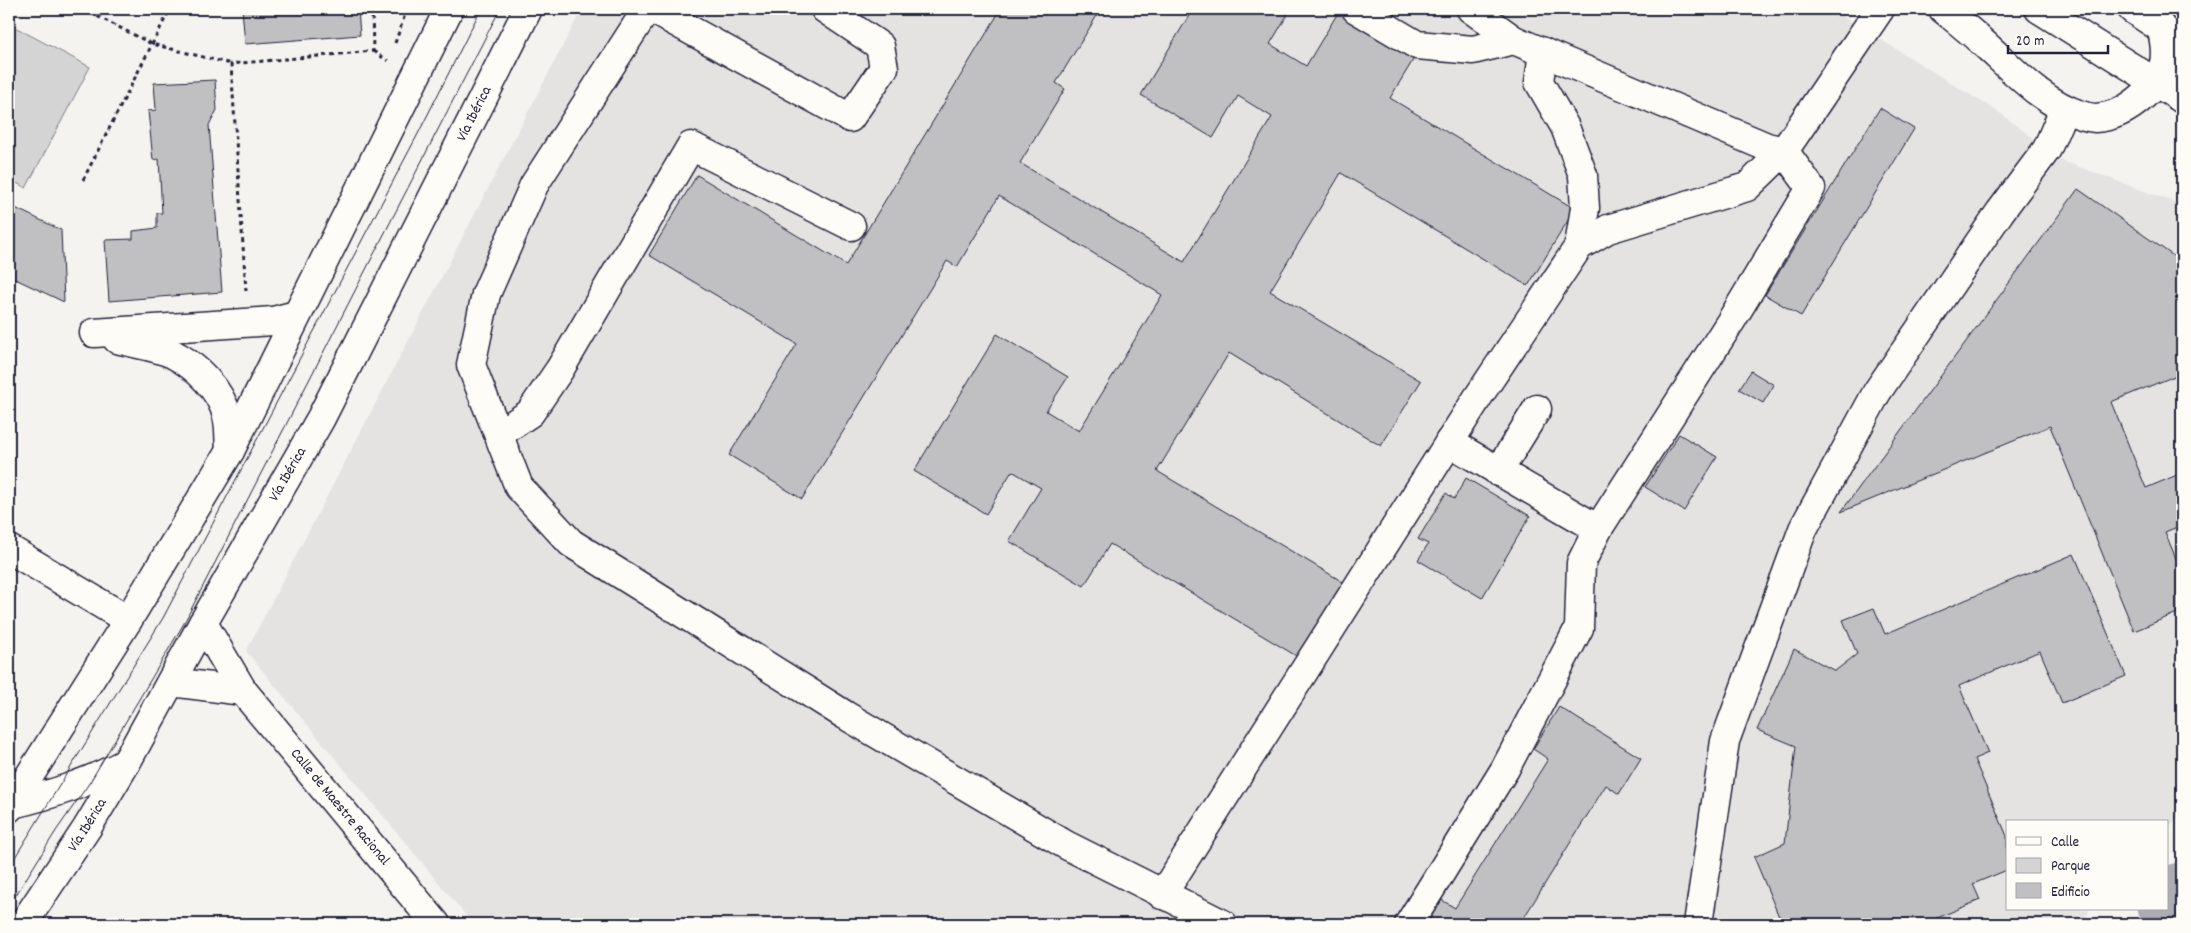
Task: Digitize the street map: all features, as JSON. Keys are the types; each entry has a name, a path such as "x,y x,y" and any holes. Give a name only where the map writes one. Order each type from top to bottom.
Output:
{"main road":[{"path":"10,805 128,620 230,451 448,9"},
{"name":"Vía Ibérica","path":"23,924 87,828 126,763 203,623 321,418 528,9"},
{"path":"647,9 534,185 486,294 472,365 519,487 571,543 845,715 1066,845 1162,895 1223,924"},
{"path":"652,9 850,118 884,68 880,46 825,9"},
{"path":"1356,9 1417,45 1473,50 1514,40"},
{"path":"1409,924 1505,769 1579,628 1582,563 1598,530 1731,320 1811,188 1784,151 1767,147 1514,40 1471,9"},
{"path":"1579,246 1608,229 1747,187 1784,151 1880,9"},
{"path":"1943,9 1980,40 2027,84 2064,110 2094,118 2115,114 2135,103 2156,82 2161,72 2166,57 2165,44 2171,34 2132,9"},
{"path":"2039,9 2182,99"},
{"path":"1162,895 1449,442 1579,246 1585,208 1583,175 1565,127 1540,82 1543,52"},
{"path":"1698,924 1725,740 1803,530 1877,392 2000,212 2048,149 2064,110"},
{"path":"498,434 530,413 560,369 691,146 851,226"},
{"path":"230,451 228,416 220,397 194,368 173,354 94,333 273,321 296,315"},
{"path":"1498,472 1537,409"},
{"path":"1449,442 1598,530"},
{"path":"9,549 128,620"},
{"name":"Calle de Maestre Racional","path":"203,623 243,691 436,924"},
{"path":"170,682 243,691"},
{"path":"10,805 90,782 126,763"}],"path":[{"path":"83,9 152,44 231,64 373,51 388,61"},
{"path":"83,180 170,9"},
{"path":"372,9 373,51"},
{"path":"231,64 248,323"}],"shaded area":[{"path":"582,9 1831,9 2000,113 2063,161 2182,205 2182,815 2168,827 2168,820 2006,820 2006,910 2089,910 2082,924 473,924 246,651"}],"green space":[{"path":"9,24 90,67 26,188 9,179"}],"building":[{"path":"242,9 358,9 360,35 245,44"},
{"path":"1001,9 1101,9 1056,83 1065,89 1020,163 1184,262 1272,117 1238,96 1213,138 1141,95 1193,9 1291,9 1270,44 1306,66 1339,11 1415,57 1390,98 1575,209 1528,286 1341,173 1270,291 1421,381 1381,446 1229,353 1157,471 1343,582 1298,657 1110,544 1084,586 1009,541 1041,488 1012,471 986,514 914,471 997,334 1068,377 1046,411 1079,431 1162,295 999,196 957,267 947,261 802,499 729,455 797,344 649,255 697,175 846,265"},
{"path":"215,80 217,110 209,125 222,292 109,301 105,240 133,239 133,231 157,228 157,213 162,213 159,159 153,160 148,111 156,110 154,83"},
{"path":"1880,108 1914,129 1801,316 1765,295"},
{"path":"2078,189 2182,262 2182,373 2111,402 2146,488 2182,473 2182,525 2165,532 2182,573 2182,611 2134,631 2050,426 1841,512"},
{"path":"9,205 61,230 64,302 9,276"},
{"path":"1751,371 1774,385 1763,403 1739,389"},
{"path":"1679,434 1717,457 1684,511 1645,487"},
{"path":"1466,478 1530,516 1482,598 1418,560 1428,544 1418,539 1446,493 1454,499"},
{"path":"2074,554 2126,676 2062,703 2040,651 1959,686 1988,753 1974,759 2006,834 2006,870 1973,884 1980,900 1923,924 1782,924 1754,857 1785,843 1796,746 1757,730 1794,649 1835,671 1857,654 1843,620 1874,608 1885,634"},
{"path":"1559,707 1641,758 1619,794 1606,785 1520,924 1426,924 1442,900 1455,908 1548,759 1533,749"}],"waterway":[{"path":"2168,903 2182,892"}],"tram line":[{"path":"9,867 163,618 419,132 481,9"},
{"path":"9,906 56,831 90,782 183,625 500,9"}]}
